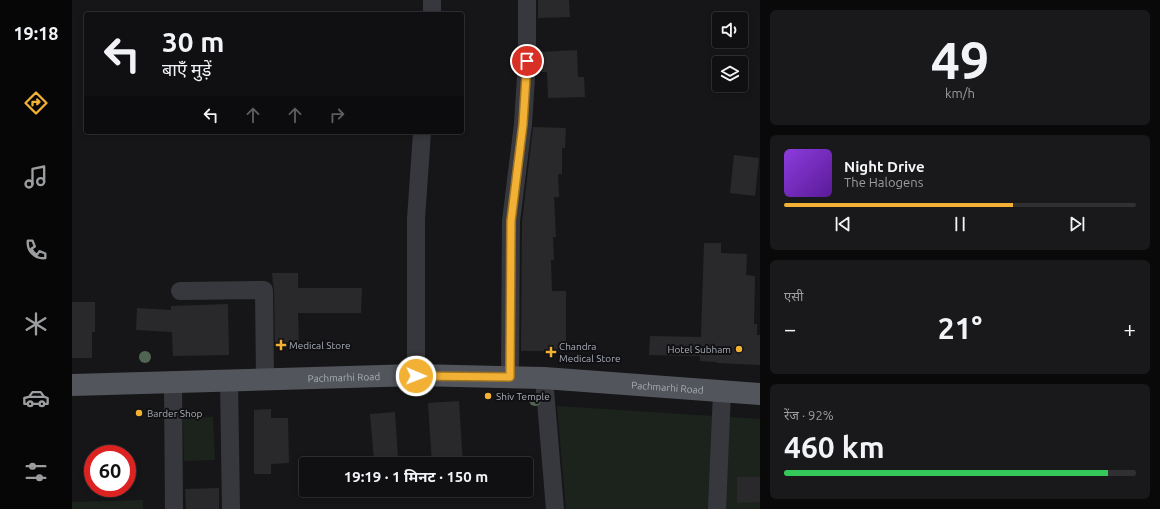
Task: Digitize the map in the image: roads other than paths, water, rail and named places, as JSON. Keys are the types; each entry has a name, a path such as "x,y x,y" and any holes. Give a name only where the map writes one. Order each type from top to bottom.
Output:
{"main road":[{"name":"Pachmarhi Road","path":"72,385 416,376 510,377 544,378 760,394"}],"street":[{"path":"432,0 432,12"},
{"path":"510,377 511,221 523,124 527,61 527,0"},
{"path":"416,376 416,219 422,134"},
{"path":"180,291 264,290 265,380"},
{"path":"544,378 555,509"},
{"path":"229,381 231,509"},
{"path":"173,382 174,509"},
{"path":"717,509 722,392"}],"place":[{"name":"Medical Store","path":"281,345"},
{"name":"Hotel Subham","path":"739,349"},
{"name":"Chandra Medical Store","path":"551,352"},
{"name":"Shiv Temple","path":"488,396"},
{"name":"Barder Shop","path":"139,413"}]}
